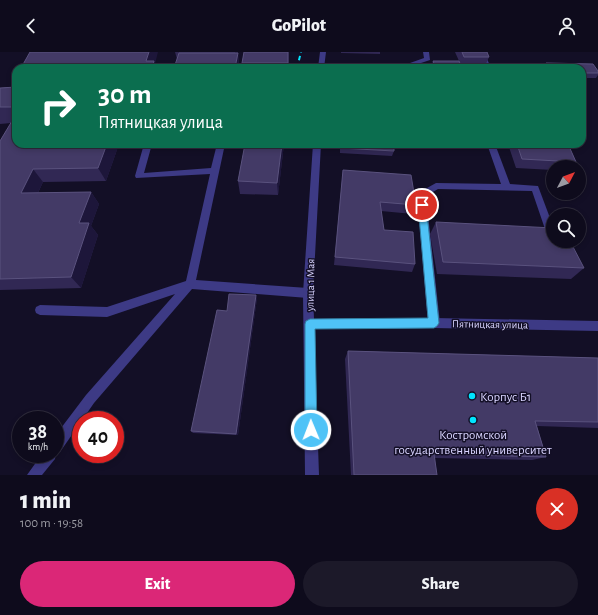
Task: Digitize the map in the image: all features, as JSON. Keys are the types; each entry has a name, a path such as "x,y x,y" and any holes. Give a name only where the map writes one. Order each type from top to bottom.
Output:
{"street":[{"path":"322,64 323,52"},
{"path":"412,64 428,59 426,52"},
{"path":"481,52 486,64"},
{"path":"147,148 139,176 215,171"},
{"path":"64,435 90,399 190,284 220,148"},
{"name":"улица 1 Мая","path":"312,475 310,324 308,293 317,148"},
{"path":"492,148 507,187"},
{"path":"434,323 428,227 421,195 436,186 536,188 551,234 535,233"},
{"path":"40,310 107,312 190,284 308,293"},
{"name":"Пятницкая улица","path":"310,324 434,323 598,326"},
{"path":"34,475 43,463"}],"building":[{"path":"30,52 149,52 146,61 154,61 153,64 23,64"},
{"path":"244,52 288,52 288,63 242,63"},
{"path":"462,52 487,52 489,57 464,57"},
{"path":"179,53 238,53 236,64 175,64"},
{"path":"433,61 459,61 460,64 434,64"},
{"path":"546,63 593,64 598,73 586,73 586,64"},
{"path":"12,87 12,107 0,107 0,88"},
{"path":"12,121 12,148 106,148 98,168 33,169 21,193 91,192 79,223 89,223 71,277 0,279 0,141"},
{"path":"244,148 281,148 277,183 238,181"},
{"path":"340,148 394,148 394,151"},
{"path":"518,148 570,148 575,160 522,159"},
{"path":"343,170 411,175 416,205 380,202 384,230 413,232 415,264 335,257"},
{"path":"436,222 546,228 546,248 574,248 584,268 443,262"},
{"path":"229,294 256,295 236,434 191,431 217,310 227,311"},
{"name":"Костромской государственный университет","path":"348,351 598,358 598,422 535,421 546,457 434,454 437,475 354,475"}],"railway":[{"path":"298,64 301,52"}],"place":[{"name":"Корпус Б1","path":"472,396"},
{"name":"Костромской государственный университет","path":"473,420"}],"route":[{"path":"311,430 310,324 434,323 422,205"}]}
